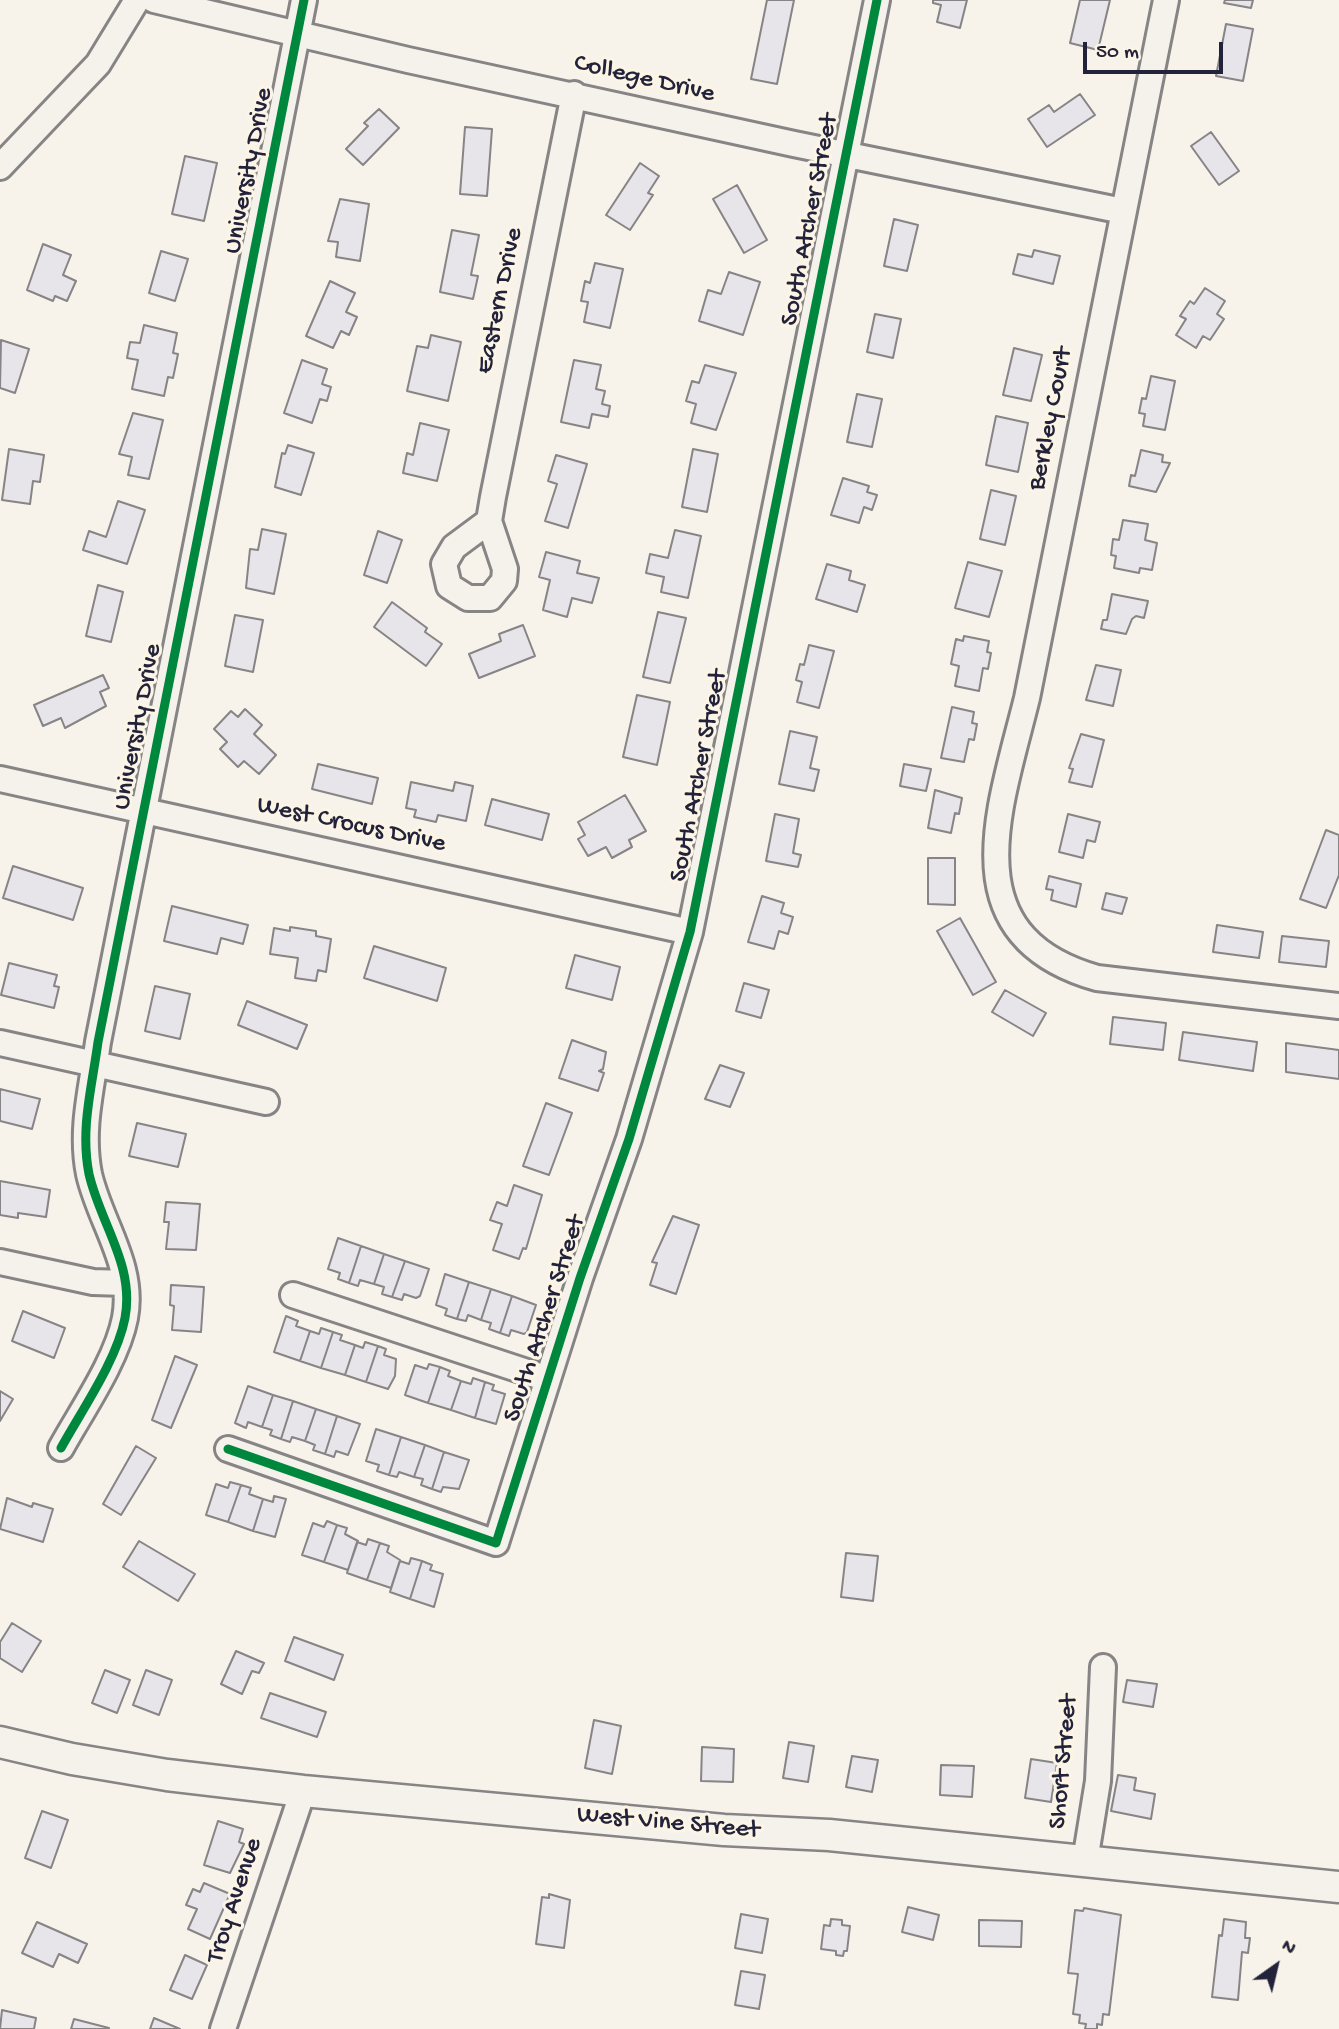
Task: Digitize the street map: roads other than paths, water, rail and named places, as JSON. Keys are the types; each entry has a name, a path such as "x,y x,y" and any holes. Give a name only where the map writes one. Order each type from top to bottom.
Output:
{"main road":[{"name":"West Vine Street","path":"0,1742 72,1759 167,1775 303,1791 724,1830 828,1835 1339,1887"}],"street":[{"path":"0,167 97,64 137,0"},
{"name":"College Drive","path":"154,0 297,34 846,154 1123,211"},
{"name":"University Drive","path":"61,1448 99,1382 125,1320 125,1283 120,1254 90,1177 84,1135 143,811 304,0"},
{"name":"South Atcher Street","path":"228,1449 496,1543 629,1139 690,932 877,0"},
{"name":"Berkley Court","path":"1166,0 995,849 998,883 1009,918 1035,950 1053,962 1097,978 1339,1006"},
{"name":"Eastern Drive","path":"489,521 512,393 574,94"},
{"name":"West Crocus Drive","path":"0,779 690,932"},
{"path":"0,1043 266,1102"},
{"path":"0,1262 93,1282 125,1283"},
{"path":"293,1295 548,1379"},
{"name":"Short Street","path":"1085,1861 1098,1781 1103,1667"},
{"name":"Troy Avenue","path":"223,2029 303,1791"}]}
